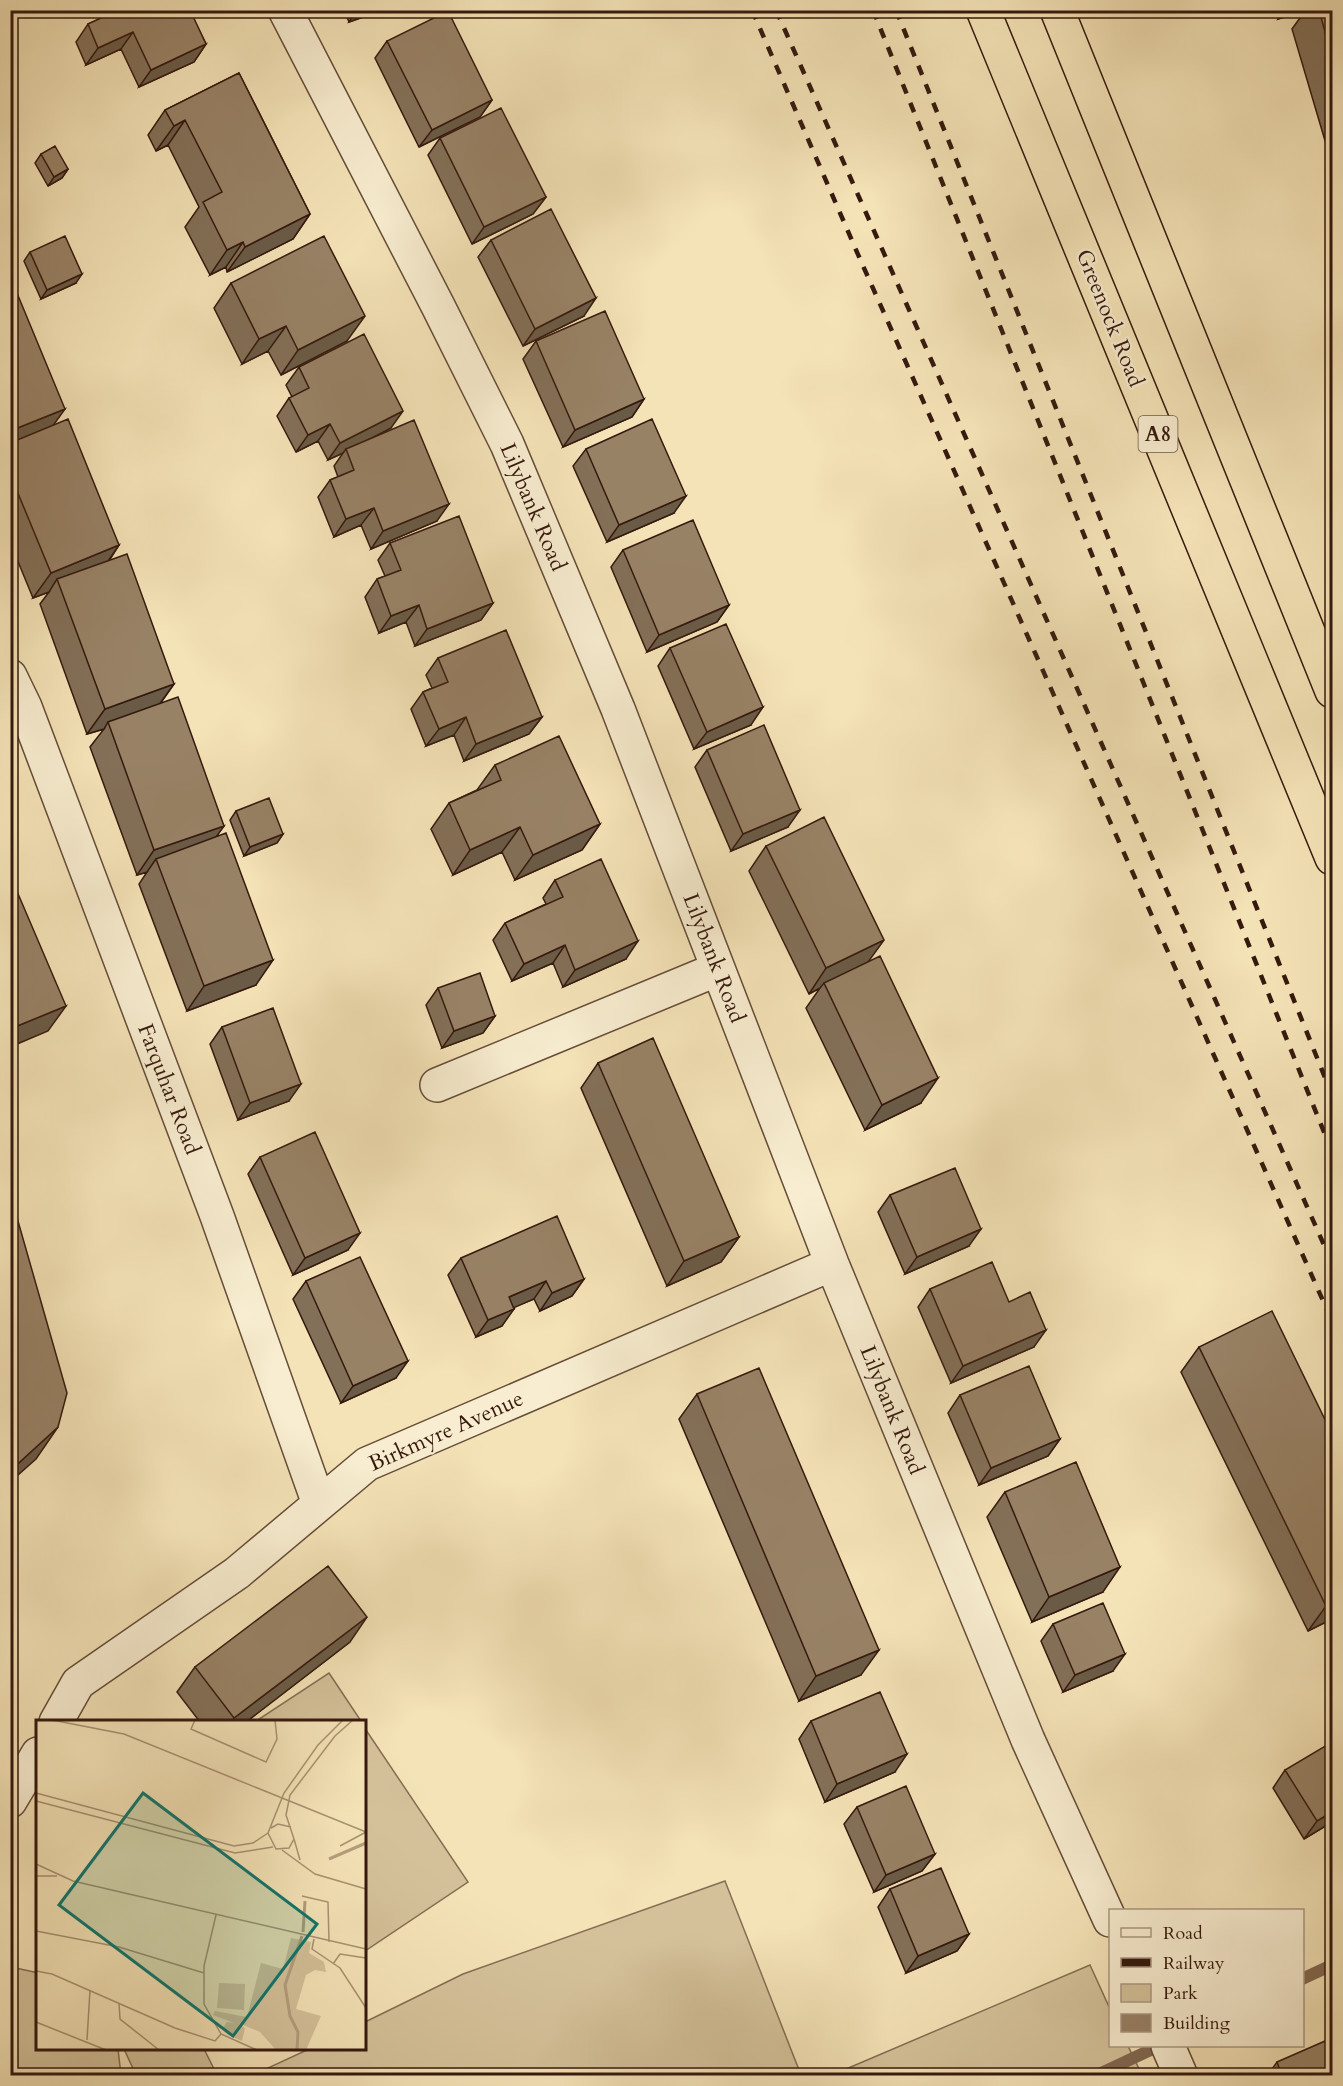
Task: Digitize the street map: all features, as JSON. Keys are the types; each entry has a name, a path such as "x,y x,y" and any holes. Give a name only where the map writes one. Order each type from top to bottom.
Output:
{"highway":[{"name":"Greenock Road","path":"983,10 1332,858"},
{"path":"1057,10 1332,691"}],"street":[{"name":"Lilybank Road","path":"285,10 507,444 618,709 832,1264 1028,1740 1109,1918"},
{"name":"Farquhar Road","path":"10,676 29,718 217,1216 319,1504"},
{"path":"437,1086 718,969"},
{"name":"Birkmyre Avenue","path":"57,1720 78,1683 237,1573 367,1464 832,1264"},
{"path":"10,1801 36,1757"}],"green space":[{"path":"329,1673 360,1720 258,1720"},
{"path":"366,1730 468,1882 366,1950"},
{"path":"725,1881 801,2075 253,2075 307,2050 366,2050 366,2022 463,1974"},
{"path":"1090,1965 1109,2007 1109,2047 1128,2047 1142,2075 832,2075"},
{"path":"11,1967 36,1971 36,2050 118,2050 121,2075 11,2075"},
{"path":"124,2050 204,2050 217,2075 136,2075"}],"building":[{"path":"115,10 190,10 206,44 151,70 133,32 98,48 88,24"},
{"path":"1319,10 1332,10 1332,57"},
{"path":"448,11 492,100 432,130 387,41"},
{"path":"239,73 310,214 245,247 243,242 227,250 203,202 222,192 185,120 174,126 165,110"},
{"path":"501,108 546,197 484,227 440,138"},
{"path":"55,146 68,169 54,177 41,154"},
{"path":"551,209 596,298 535,329 491,240"},
{"path":"65,236 82,274 47,290 30,252"},
{"path":"324,236 365,316 298,350 286,326 259,339 231,283"},
{"path":"12,281 65,409 10,431 10,282"},
{"path":"605,311 644,399 575,430 536,341"},
{"path":"364,334 403,411 340,443 330,424 308,435 289,398 309,388 299,367"},
{"path":"68,419 119,545 51,573 10,474 10,443"},
{"path":"652,419 686,496 619,525 586,449"},
{"path":"414,420 449,504 383,531 374,508 346,519 330,480 354,470 346,449"},
{"path":"459,516 493,603 427,629 419,605 391,616 377,579 401,570 390,543"},
{"path":"693,520 729,605 659,635 623,550"},
{"path":"127,554 174,684 105,709 57,579"},
{"path":"726,624 763,707 707,732 670,648"},
{"path":"506,630 542,717 476,744 466,717 439,729 423,692 448,682 438,658"},
{"path":"178,697 224,826 154,850 108,722"},
{"path":"764,725 800,810 743,834 707,750"},
{"path":"559,736 600,824 533,855 520,827 470,850 449,803 501,780 495,765"},
{"path":"269,798 283,834 250,847 236,811"},
{"path":"824,817 884,940 826,968 766,846"},
{"path":"226,833 273,960 204,986 156,859"},
{"path":"601,859 638,941 575,970 565,945 524,964 505,923 563,897 555,880"},
{"path":"10,875 66,1006 10,1029"},
{"path":"880,956 938,1078 882,1105 824,983"},
{"path":"480,973 495,1016 454,1031 438,988"},
{"path":"273,1008 301,1084 250,1103 222,1027"},
{"path":"653,1038 739,1237 684,1261 598,1063"},
{"path":"315,1132 360,1233 305,1258 260,1157"},
{"path":"955,1168 981,1229 917,1257 890,1195"},
{"path":"10,1193 67,1393 58,1427 10,1471"},
{"path":"557,1216 584,1279 552,1293 546,1281 509,1297 514,1309 488,1320 461,1258"},
{"path":"360,1257 408,1361 353,1386 306,1281"},
{"path":"992,1262 1009,1302 1030,1292 1046,1330 963,1366 930,1289"},
{"path":"1272,1311 1332,1434 1332,1603 1326,1606 1199,1347"},
{"path":"1029,1366 1060,1439 991,1468 960,1395"},
{"path":"759,1368 879,1650 816,1676 697,1394"},
{"path":"1076,1462 1120,1567 1049,1597 1005,1492"},
{"path":"328,1566 367,1617 234,1718 195,1667"},
{"path":"1103,1603 1125,1654 1075,1675 1053,1624"},
{"path":"880,1692 907,1754 837,1784 811,1721"},
{"path":"1332,1742 1332,1812 1317,1821 1285,1770"},
{"path":"906,1786 935,1854 886,1875 857,1807"},
{"path":"941,1868 969,1934 918,1956 890,1889"},
{"path":"1332,2038 1332,2076 1282,2076 1277,2062"}],"waterway":[{"path":"1304,1978 1332,1965"},
{"path":"1095,2076 1157,2047"}],"railway":[{"path":"752,10 860,259 1332,1321"},
{"path":"776,10 1332,1263"},
{"path":"873,10 1332,1152"},
{"path":"896,10 1332,1095"}]}
